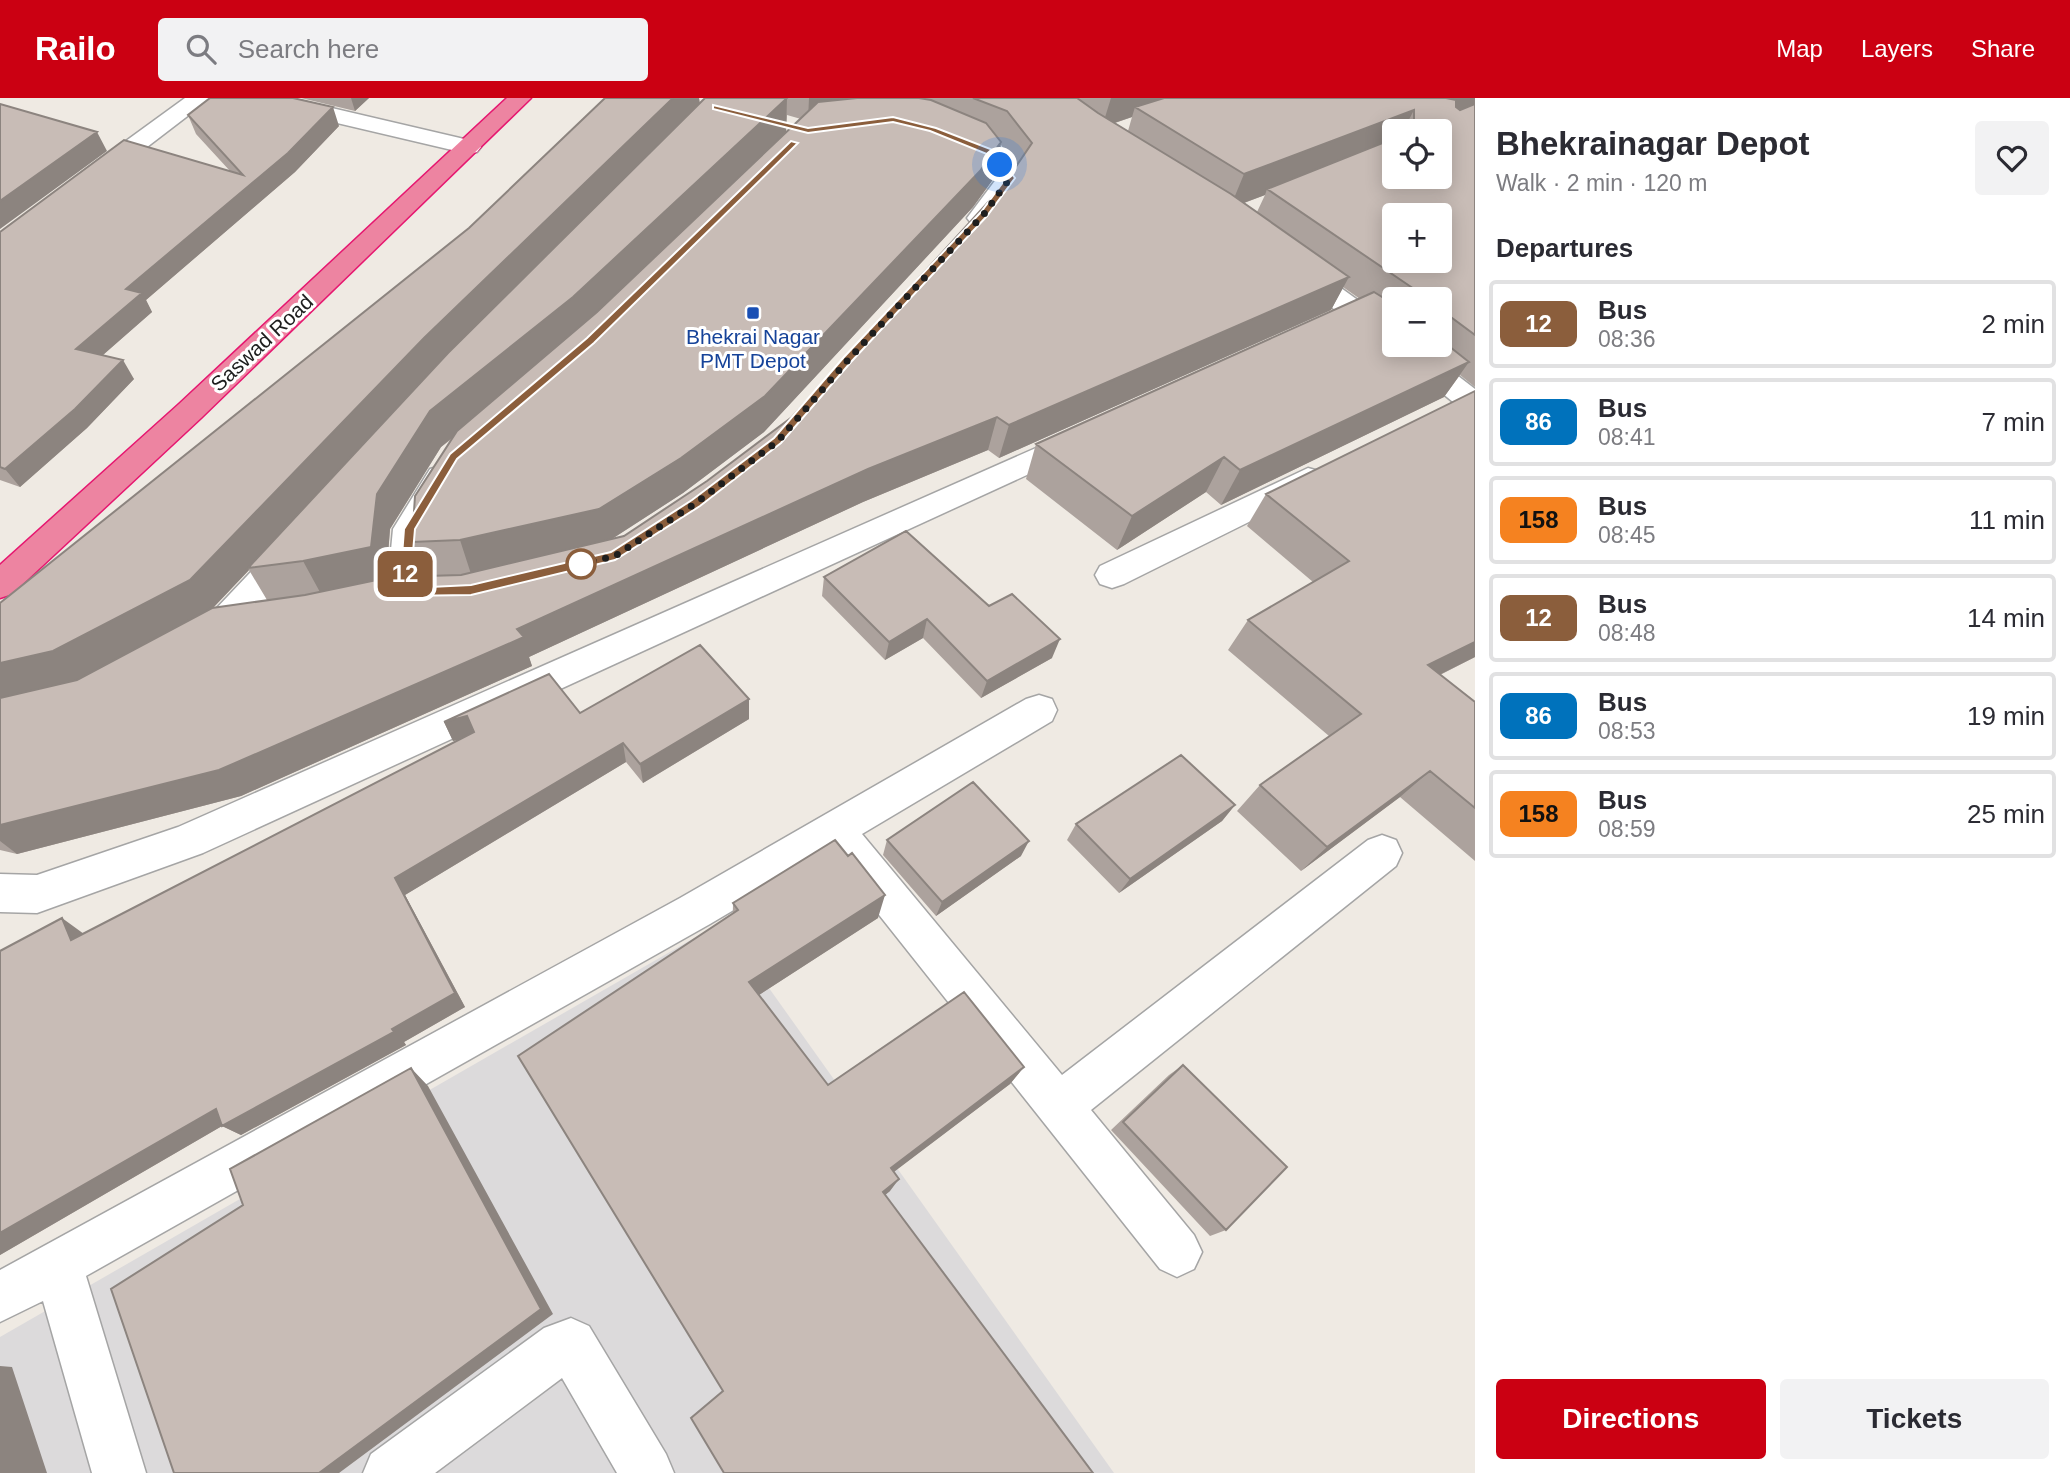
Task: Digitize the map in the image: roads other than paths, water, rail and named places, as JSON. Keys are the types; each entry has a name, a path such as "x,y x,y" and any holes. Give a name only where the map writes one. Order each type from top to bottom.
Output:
{"highway":[{"name":"Saswad Road","path":"0,585 190,411 520,98"}],"street":[{"path":"77,188 200,98"},
{"path":"260,98 469,147"},
{"path":"933,129 990,152 1010,178 965,233"},
{"path":"1272,251 1382,331"},
{"path":"1320,329 1358,312"},
{"path":"1415,357 1463,394"},
{"path":"0,893 37,894 189,841 1104,427"},
{"path":"405,594 410,529 454,457"},
{"path":"1112,575 1334,466"},
{"path":"175,649 224,623 314,527"},
{"path":"224,623 265,617"},
{"path":"0,1297 683,918 1039,710"},
{"path":"835,830 1177,1252"},
{"path":"1060,1106 1382,853"},
{"path":"57,1264 119,1473"},
{"path":"390,1473 562,1346 571,1343 647,1473"}],"place":[{"name":"Bhekrai Nagar PMT Depot","path":"753,313"}]}
